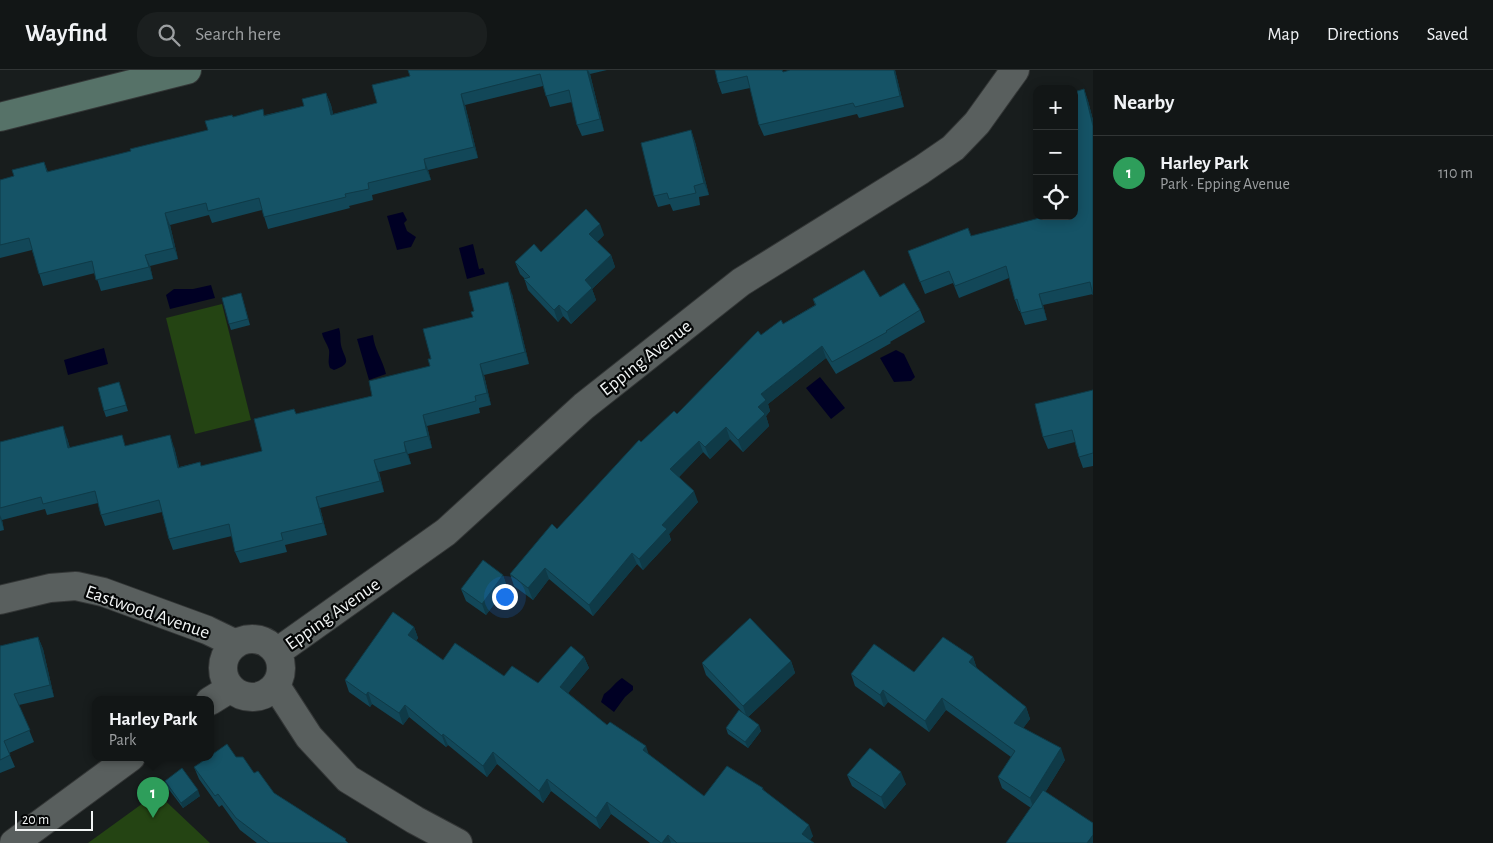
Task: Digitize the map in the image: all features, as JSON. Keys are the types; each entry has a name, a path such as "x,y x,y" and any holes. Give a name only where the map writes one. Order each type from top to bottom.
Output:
{"street":[{"path":"0,117 187,70"},
{"name":"Epping Avenue","path":"277,652 446,532 584,406 741,282 953,148 977,123 1015,70"},
{"name":"Eastwood Avenue","path":"0,600 50,588 76,586 121,598 207,630 236,644"},
{"path":"254,639 271,645 277,652 281,660 280,678 276,686 262,696 254,698 238,694 221,695 225,680 224,660 236,644 244,640 254,639"},
{"path":"276,686 309,736 348,779 415,820 458,843"},
{"path":"14,843 126,761"}],"green space":[{"path":"222,304 251,420 195,434 166,318"},
{"path":"157,793 210,843 88,843"}],"water":[{"path":"403,212 407,220 404,223 407,231 416,237 411,247 397,250 387,216"},
{"path":"473,244 479,269 483,268 485,274 467,279 459,248"},
{"path":"211,285 215,298 170,309 166,295 174,289 193,289"},
{"path":"339,328 346,363 334,370 329,365 329,350 322,333"},
{"path":"373,335 386,374 369,380 357,339"},
{"path":"104,348 108,364 68,375 64,360"},
{"path":"896,350 904,354 915,377 911,381 894,382 880,358"},
{"path":"820,377 845,408 831,419 806,388"},
{"path":"622,678 633,686 633,690 614,712 601,702 604,694"}],"building":[{"path":"408,70 587,70 600,119 577,125 569,90 546,96 540,74 461,94 474,147 424,159 426,169 368,183 369,189 345,194 346,197 264,217 259,198 208,211 206,203 165,213 174,248 145,255 149,267 96,280 92,261 39,274 29,238 0,245 0,180 14,176 12,170 44,162 47,172 208,130 205,121 232,115 233,117 263,109 264,116 304,106 302,99 326,93 331,115 377,103 372,85 410,76"},
{"path":"715,70 782,70 783,72 790,70 894,70 900,96 855,107 853,103 759,125 747,76 718,83"},
{"path":"1084,89 1093,126 1093,295 1090,282 1039,294 1043,308 1021,313 1017,299 1015,300 1006,266 955,286 949,271 920,282 908,251 968,228 971,236 1033,220 1078,220 1078,91"},
{"path":"691,130 704,183 694,186 696,193 669,199 667,193 654,196 641,143"},
{"path":"586,209 600,224 589,234 611,255 585,280 592,288 567,312 559,305 554,310 524,279 530,277 515,262 534,244 541,252"},
{"path":"864,270 880,297 904,283 920,310 887,332 832,362 822,346 761,394 766,400 758,407 765,414 738,440 726,427 705,447 699,441 670,469 694,491 662,525 667,529 639,559 632,553 589,605 545,568 528,588 510,574 552,524 557,529 639,440 641,442 674,411 677,414 758,331 761,335 781,320 783,324 816,305 813,299"},
{"path":"508,282 525,352 480,364 487,393 475,396 476,401 423,415 428,436 404,442 406,452 374,460 380,481 316,497 323,523 281,533 283,540 235,552 229,524 169,539 159,500 101,515 95,491 43,504 41,497 0,508 0,442 63,426 68,448 122,435 125,446 170,435 178,468 200,462 201,466 262,451 254,419 294,409 296,414 372,396 369,381 430,366 428,359 431,359 423,329 473,317 471,312 474,311 469,292"},
{"path":"241,293 248,319 229,324 222,298"},
{"path":"119,382 126,405 104,411 98,388"},
{"path":"1093,390 1093,453 1079,457 1072,430 1043,437 1035,404"},
{"path":"483,560 503,575 482,604 461,589"},
{"path":"393,612 414,627 408,635 443,660 455,643 504,676 512,666 538,683 571,646 584,657 560,687 607,725 610,722 646,746 643,750 704,796 727,766 763,788 809,825 802,834 814,843 677,843 668,835 661,843 607,802 596,818 547,779 539,791 493,752 483,766 443,734 442,736 405,705 399,713 368,692 366,695 345,680"},
{"path":"750,618 791,661 743,706 702,663"},
{"path":"38,637 50,685 14,694 30,730 4,741 10,755 0,760 0,646"},
{"path":"943,637 973,657 969,662 1026,707 1014,723 1061,748 1030,798 998,777 1015,751 942,698 925,721 883,690 880,695 851,674 874,644 914,672"},
{"path":"739,710 759,725 745,742 726,728"},
{"path":"227,744 236,757 243,757 254,773 258,771 274,793 346,839 348,843 269,843 236,818 218,794 215,796 194,767 203,761 214,761 214,753"},
{"path":"870,748 901,772 881,797 847,775"},
{"path":"182,768 198,790 181,803 165,781"},
{"path":"1043,790 1093,823 1093,835 1087,843 1006,843"}],"place":[{"name":"Harley Park","path":"153,818"}]}
